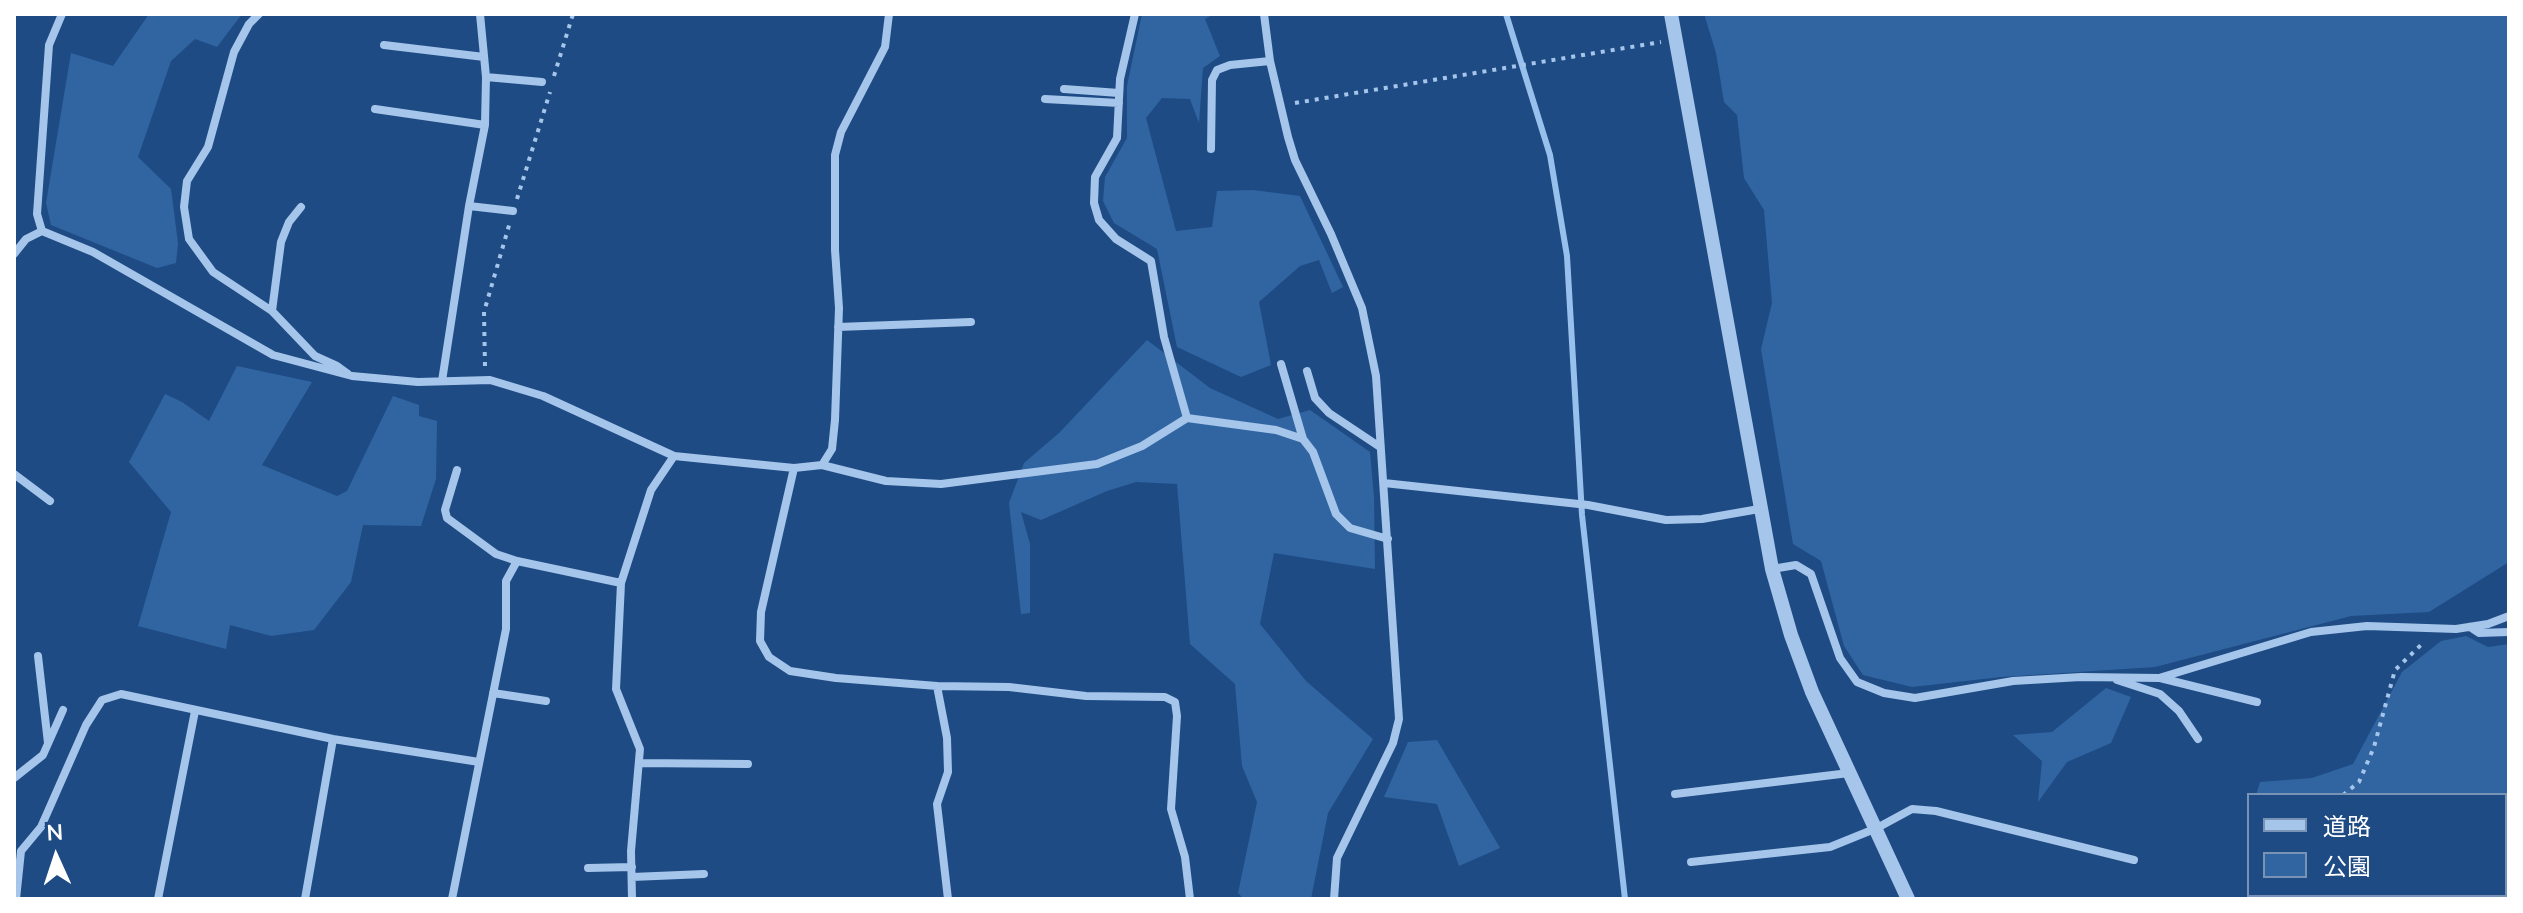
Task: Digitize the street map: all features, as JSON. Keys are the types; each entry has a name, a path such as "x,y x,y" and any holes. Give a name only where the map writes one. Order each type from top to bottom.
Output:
{"street":[{"path":"42,231 37,214 49,45 62,14"},
{"path":"259,14 249,24 234,52 208,147 187,181 184,207 189,239 213,272 272,311 315,356 352,376"},
{"path":"442,381 485,125 486,77 480,14"},
{"path":"822,465 832,449 838,327 835,155 841,132 885,47 889,14"},
{"path":"1135,14 1120,79 1117,138 1095,177 1094,203 1099,220 1116,239 1151,261 1164,337 1187,418"},
{"path":"1264,14 1270,61 1295,160 1362,308 1376,376 1399,719 1393,743 1337,858 1334,899"},
{"path":"1671,14 1772,569 1812,692 1908,899"},
{"path":"384,45 484,57"},
{"path":"1211,149 1212,80 1217,70 1230,65 1270,61"},
{"path":"486,77 542,82"},
{"path":"1064,89 1119,98"},
{"path":"1045,99 1119,98"},
{"path":"375,109 485,125"},
{"path":"469,206 513,211"},
{"path":"272,311 281,242 289,222 301,207"},
{"path":"15,250 26,239 42,231 93,252 273,355 352,376 418,382 486,380 543,396 674,456 794,468 822,465 886,481 941,484 1097,464 1142,446 1187,418 1276,430 1303,439"},
{"path":"838,327 971,322"},
{"path":"1281,364 1303,439 1313,452 1336,514 1350,528 1388,539"},
{"path":"1307,371 1315,398 1329,413 1380,447"},
{"path":"632,899 640,749 616,689 621,583 651,490 674,456"},
{"path":"794,468 761,612 760,641 769,657 790,671 836,678 937,686 1009,687 1086,696 1165,697 1175,702 1177,716 1171,809 1185,857 1190,899"},
{"path":"457,470 445,510 447,518 496,554 621,583"},
{"path":"14,474 50,501"},
{"path":"1384,483 1573,503 1666,520 1702,519 1759,509"},
{"path":"452,899 506,629 506,581 517,561"},
{"path":"1772,569 1796,565 1811,574 1840,658 1857,682 1884,693 1915,698 2013,681 2159,678 2257,702"},
{"path":"2159,678 2311,632 2367,626 2470,627 2509,616"},
{"path":"2470,627 2479,633 2509,632"},
{"path":"38,656 48,743"},
{"path":"2109,677 2160,694 2179,711 2198,739"},
{"path":"937,686 947,738 948,772 937,804 948,899"},
{"path":"493,693 546,701"},
{"path":"16,899 21,851 41,827 86,725 102,700 121,694 333,739 479,762"},
{"path":"14,778 43,755 63,710"},
{"path":"158,899 195,711"},
{"path":"305,899 333,739"},
{"path":"639,763 748,764"},
{"path":"1675,794 1849,773"},
{"path":"1691,862 1830,847 1877,828 1912,809 1936,811 2134,860"},
{"path":"588,868 632,867"},
{"path":"632,877 704,874"}],"path":[{"path":"486,380 484,312 573,14"},
{"path":"1281,105 1675,40"},
{"path":"2345,793 2359,782 2374,747 2395,670 2412,651 2442,629"}],"green space":[{"path":"149,14 242,14 217,47 195,39 171,61 138,157 171,189 178,243 176,263 157,268 51,225 46,203 71,53 113,66"},
{"path":"1142,14 1214,14 1205,19 1220,56 1203,68 1199,123 1190,99 1162,98 1146,118 1176,231 1212,227 1217,191 1253,190 1300,196 1343,287 1332,293 1319,260 1300,266 1259,302 1271,365 1241,377 1177,347 1157,249 1114,223 1103,201 1105,177 1127,138 1127,86"},
{"path":"1704,14 2509,14 2509,562 2429,612 2351,616 2155,667 2001,677 1912,687 1863,675 1844,646 1821,561 1793,544 1761,349 1772,303 1764,210 1744,178 1737,115 1724,102 1716,53"},
{"path":"1147,340 1210,388 1278,419 1310,410 1370,452 1375,569 1274,553 1260,624 1306,681 1373,739 1328,813 1311,899 1244,899 1238,893 1257,802 1242,766 1235,684 1190,644 1177,484 1136,482 1107,491 1041,520 1021,512 1030,544 1030,613 1021,614 1009,503 1024,463 1059,433"},
{"path":"237,366 312,382 262,465 337,496 347,491 393,396 419,405 419,416 437,421 436,479 421,526 363,525 351,582 314,630 271,636 230,625 226,649 138,626 171,512 129,462 165,394 209,421"},
{"path":"2466,636 2488,647 2509,644 2509,899 2251,899 2507,897 2507,793 2257,793 2260,782 2312,778 2353,764 2402,672 2441,641"},
{"path":"2106,688 2131,697 2111,743 2067,762 2038,802 2042,761 2013,735 2052,732"},
{"path":"1437,740 1500,848 1459,866 1437,804 1384,797 1408,742"}],"waterway":[{"path":"1506,14 1550,155 1567,256 1582,515 1625,899"}]}
